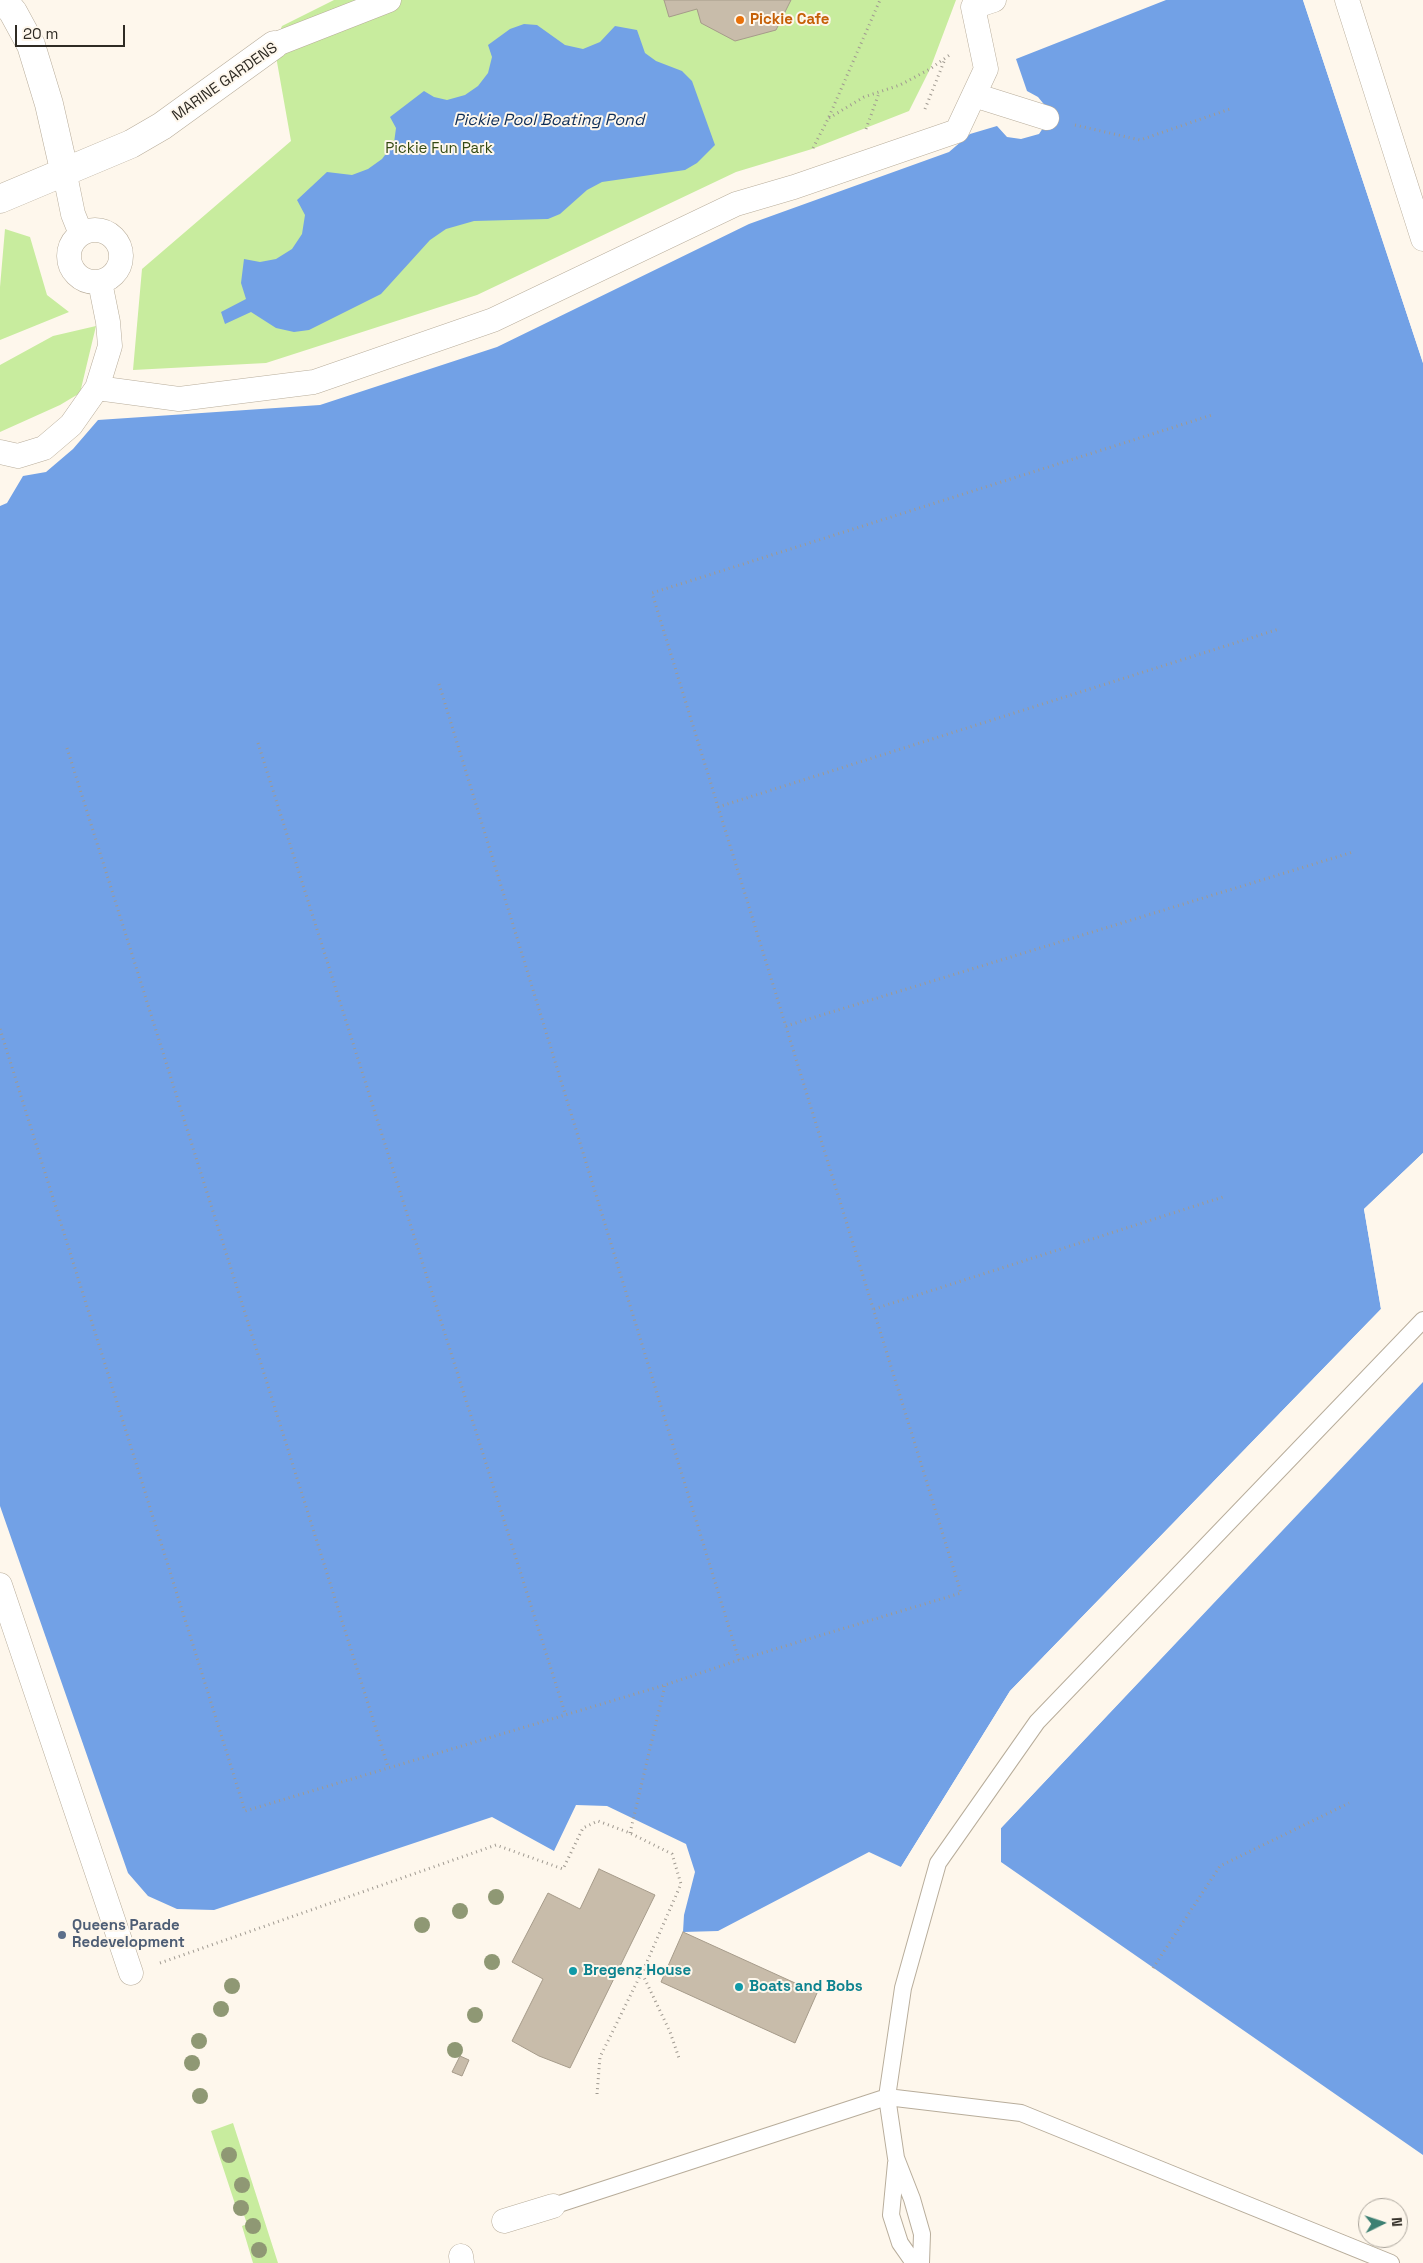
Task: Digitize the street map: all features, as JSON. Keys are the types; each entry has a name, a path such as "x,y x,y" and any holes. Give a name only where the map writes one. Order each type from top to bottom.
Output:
{"street":[{"path":"3,0 13,12 31,45 49,104 73,214 81,234"},
{"name":"MARINE GARDENS","path":"0,199 64,170 131,144 162,126 274,45 388,0"},
{"path":"96,388 179,399 314,382 493,320 736,204 794,187 957,131 986,69 972,7 994,0"},
{"path":"1347,0 1423,238"},
{"path":"974,95 1047,118"},
{"path":"0,452 18,456 44,448 71,425 96,388 110,346 104,302 119,267 121,250 112,236 105,232 88,230 81,234 70,246 69,262 72,270 104,302"},
{"path":"0,1584 131,1973"},
{"path":"504,2221 553,2206"}],"lane":[{"path":"914,2263 900,2243 891,2215 896,2158 888,2097 902,1988 938,1863 1037,1722 1423,1320"},
{"path":"553,2206 888,2097 1021,2113 1391,2263"},
{"path":"896,2158 912,2199 922,2234 921,2263"}],"path":[{"path":"794,187 828,119 880,0"},
{"path":"828,119 864,97 900,85 930,69 979,36"},
{"path":"910,147 945,59"},
{"path":"1047,118 1140,140 1230,109"},
{"path":"0,1029 245,1811 665,1685 739,1660 961,1592 652,593 1212,415"},
{"path":"718,807 1279,629"},
{"path":"440,684 739,1660"},
{"path":"258,743 565,1714"},
{"path":"67,748 388,1767"},
{"path":"786,1026 1353,852"},
{"path":"874,1309 1226,1196"},
{"path":"630,1833 665,1685"},
{"path":"1153,1968 1220,1866 1349,1803"},
{"path":"131,1973 496,1846 563,1869 583,1828 598,1821 630,1833 672,1854 681,1884 642,1973 600,2057 597,2094"},
{"path":"642,1973 670,2032 679,2058"}],"green space":[{"name":"Pickie Fun Park","path":"334,0 956,0 930,69 909,111 812,149 736,172 477,295 266,363 133,370 142,269 291,141 274,45 282,26"},
{"path":"5,229 30,237 47,295 69,312 0,340 0,287"},
{"path":"96,326 80,393 60,405 0,432 0,365 53,336"},
{"path":"233,2123 278,2263 253,2263 242,2226 247,2224 242,2209 237,2210 211,2131"}],"water":[{"path":"1166,0 1303,0 1423,363 1423,1153 1364,1209 1381,1309 1010,1691 901,1867 869,1852 718,1931 683,1932 684,1915 695,1872 686,1844 607,1806 576,1805 554,1851 492,1817 214,1910 177,1909 148,1896 128,1873 0,1506 0,506 7,503 23,476 46,472 73,449 98,420 320,405 497,347 749,224 949,152 970,134 997,126 1007,137 1021,139 1039,134 1047,122 1047,108 1038,97 1027,91 1016,59"},
{"name":"Pickie Pool Boating Pond","path":"524,24 537,25 565,45 583,49 600,42 615,26 637,30 645,53 656,61 682,71 692,81 715,145 697,163 685,170 602,182 587,190 560,214 548,219 474,221 446,229 430,240 381,294 309,330 294,332 276,328 251,312 225,324 221,312 246,299 241,283 244,259 260,262 276,259 292,249 302,234 305,215 297,200 327,172 352,175 368,169 382,159 394,143 396,128 390,117 424,91 434,97 447,100 465,95 478,86 488,73 492,57 488,45 510,29"},
{"path":"1423,1382 1423,2155 1001,1862 1001,1828"}],"pier":[{"path":"1303,0 1305,0 1423,355 1423,363"},
{"path":"1423,1153 1423,1156 1366,1210 1383,1310 1012,1693 904,1867 901,1867 1010,1691 1381,1309 1364,1209"},
{"path":"1423,1380 1001,1828 1001,1862 998,1862 1000,1827"}],"building":[{"name":"Pickie Cafe","path":"664,0 791,0 776,30 735,41 701,23 697,9 669,17"},
{"name":"Bregenz House","path":"599,1869 655,1895 570,2068 539,2056 512,2041 543,1979 512,1962 548,1893 580,1909"},
{"name":"Boats and Bobs","path":"683,1932 817,1993 795,2043 661,1982"},
{"path":"460,2056 469,2060 462,2076 452,2072"}],"place":[{"name":"Pickie Cafe","path":"740,20"},
{"name":"Queens Parade Redevelopment","path":"62,1935"},
{"name":"Bregenz House","path":"573,1971"},
{"name":"Boats and Bobs","path":"739,1987"}]}
